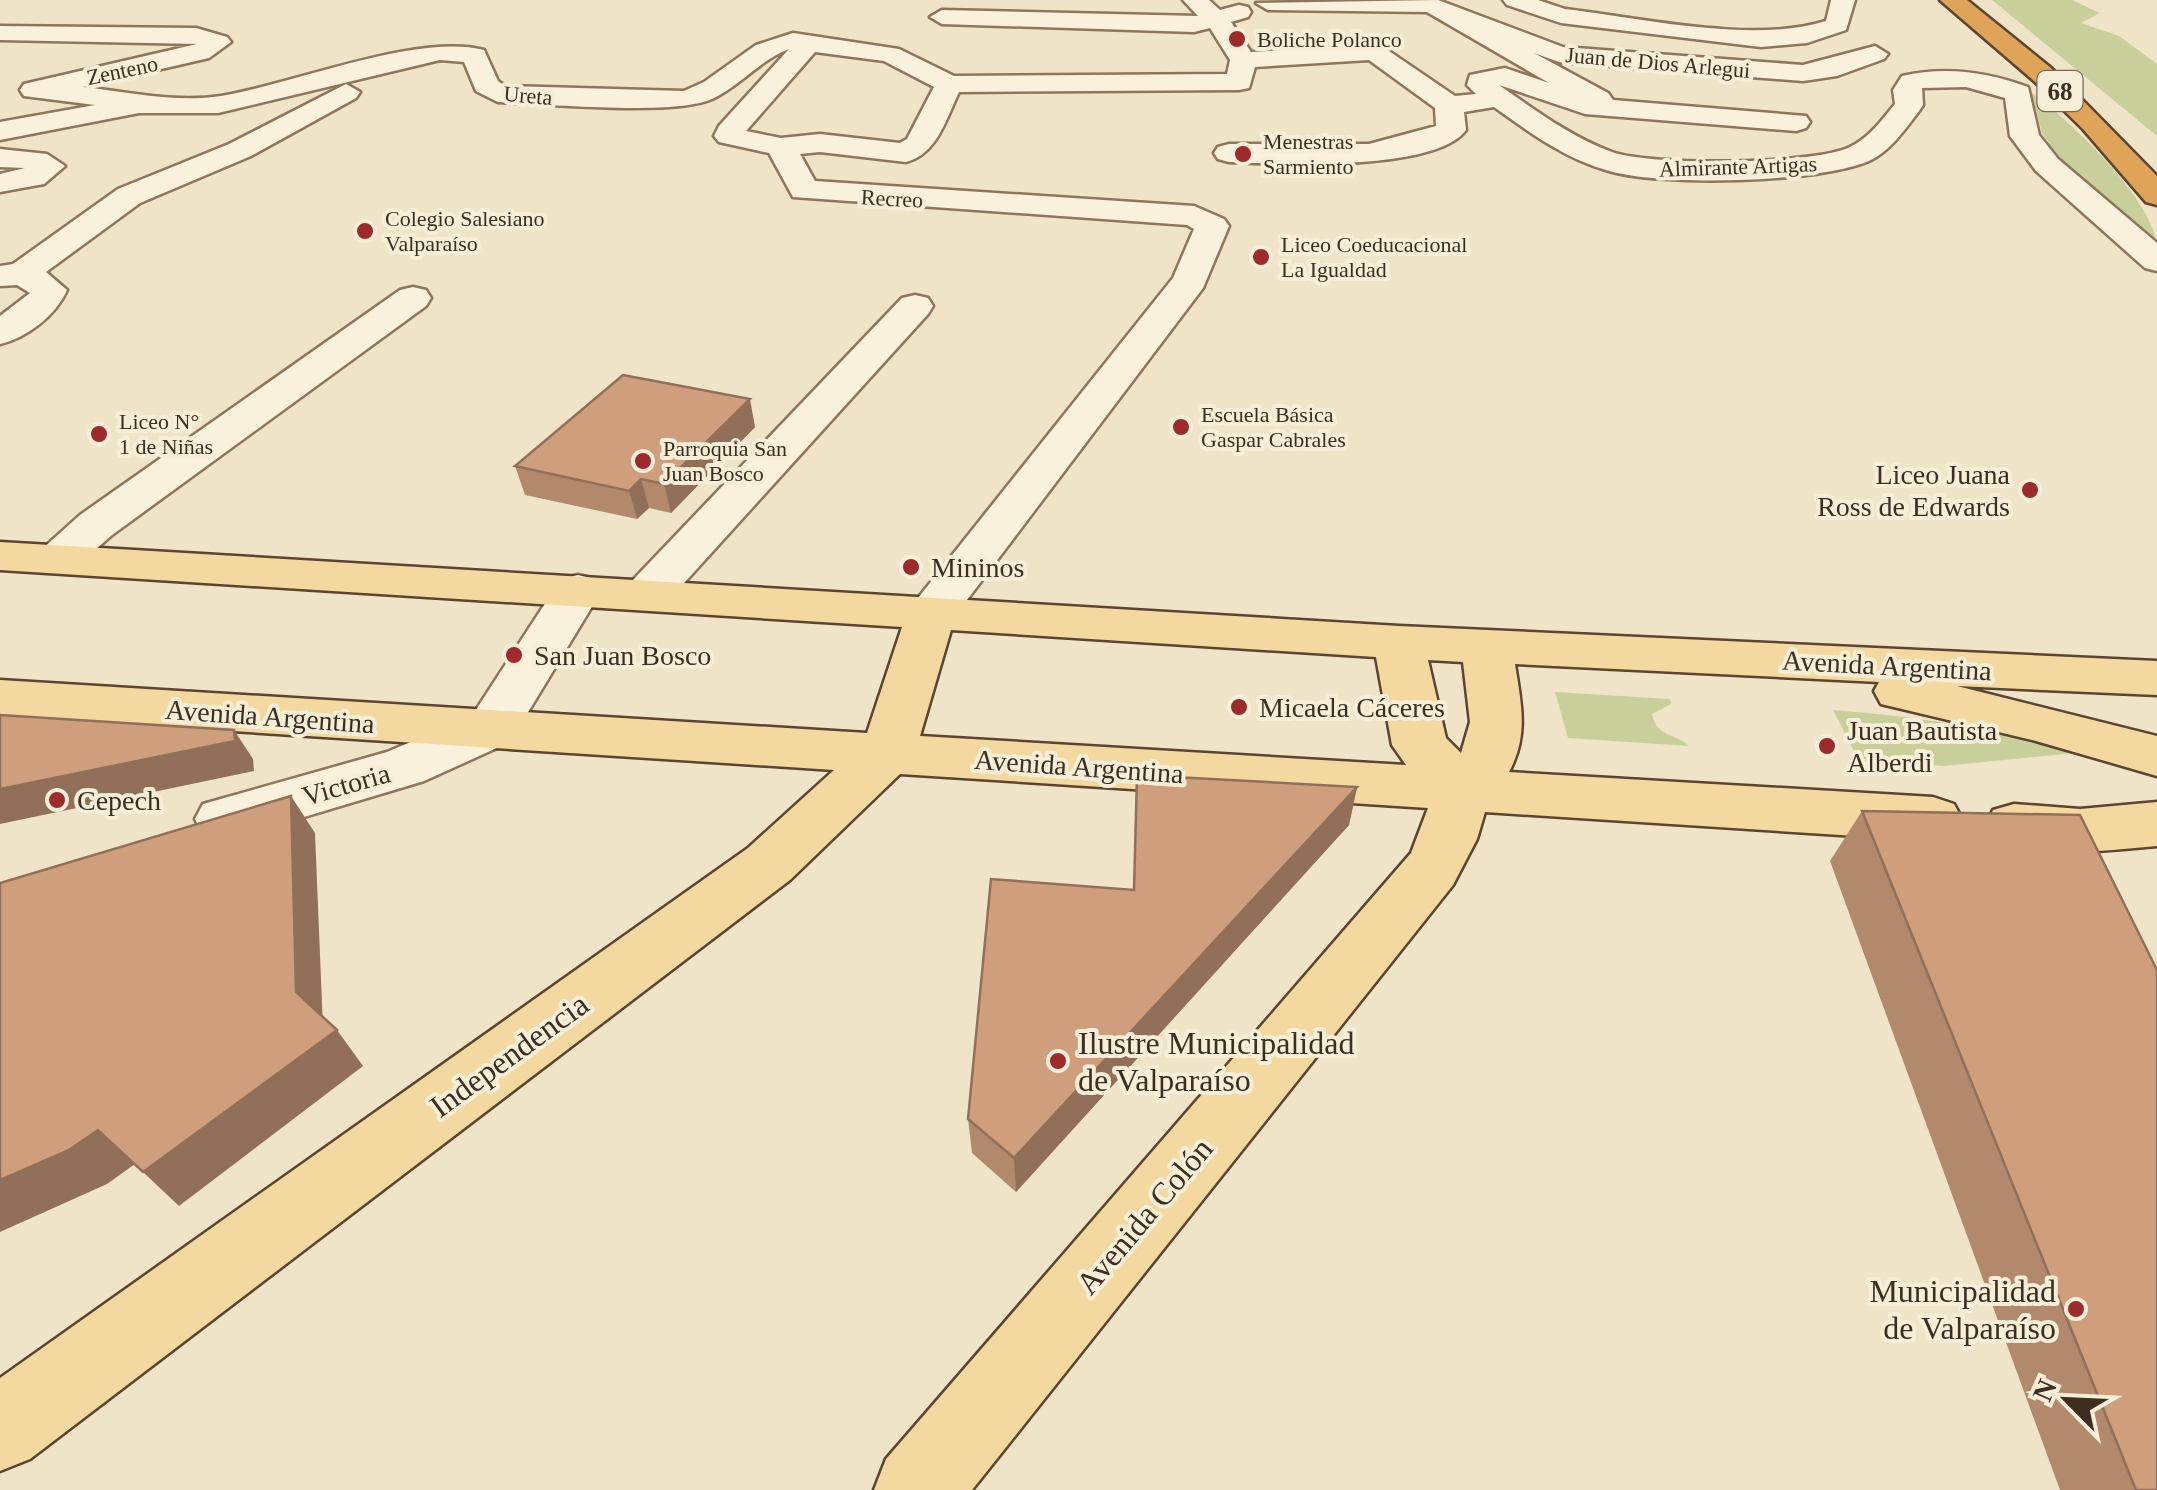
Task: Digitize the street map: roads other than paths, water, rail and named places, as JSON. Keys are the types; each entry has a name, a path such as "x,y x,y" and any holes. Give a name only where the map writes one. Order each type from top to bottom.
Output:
{"highway":[{"name":"68","path":"1952,0 2055,86 2157,195"},
{"name":"68","path":"1989,0 2104,97 2157,154"}],"main road":[{"name":"Avenida Argentina","path":"0,556 1399,642 2157,678"},
{"path":"888,754 931,614"},
{"path":"1399,642 1414,730 1431,761 1462,790"},
{"name":"Avenida Colón","path":"917,1490 1432,869 1448,839 1462,790 1488,758 1495,740 1497,722 1487,646"},
{"path":"1635,652 1877,685 2036,722 2157,756"},
{"name":"Avenida Argentina","path":"0,698 1794,809 2093,856 2157,824"},
{"path":"2036,722 2157,740"},
{"path":"2036,722 2113,749 2129,758 2149,784 2093,856"},
{"name":"Independencia","path":"0,1429 769,864 888,754"}],"street":[{"path":"1195,0 1218,21 1237,83"},
{"path":"1513,0 1546,4 1562,16 1772,40 1837,25 1844,6"},
{"path":"1513,0 1559,54"},
{"name":"Juan de Dios Arlegui","path":"942,17 1194,26 1271,1 1430,5 1559,54 1750,71 1828,70 1875,54"},
{"path":"810,42 729,136 781,147 820,143 906,153 918,144 934,81 1237,83 1374,52 1379,48 1367,3"},
{"name":"Zenteno","path":"70,32 127,9"},
{"path":"1455,13 1454,20 1598,99 1602,104 1596,107"},
{"path":"677,90 790,19"},
{"path":"0,33 70,32"},
{"name":"Zenteno","path":"0,131 139,105 136,100 34,90 200,53 218,42 196,36 70,32"},
{"path":"1737,33 1750,71"},
{"name":"Ureta","path":"139,105 218,105 451,52 475,55 486,85 498,94 677,90 706,93 778,44 810,42 890,54 934,81"},
{"path":"1374,52 1449,105 1504,101"},
{"path":"0,333 22,284 129,196 240,150 366,80 420,56"},
{"name":"Almirante Artigas","path":"1796,122 1596,107 1572,103 1504,76 1483,78 1481,85 1597,159 1641,169 1816,164 1860,154 1909,106 1912,82 1952,79 1998,85 2018,93 2025,136 2047,165 2157,261"},
{"path":"1229,153 1373,156 1419,145 1451,130 1449,105"},
{"name":"Recreo","path":"781,147 804,190 813,193 1194,216 1212,226 1190,280 931,614"},
{"path":"0,158 36,160 50,166 34,177 0,183"},
{"path":"55,559 413,298"},
{"path":"648,593 916,306"},
{"path":"472,728 559,589"},
{"name":"Victoria","path":"166,836 404,768 472,728"},
{"path":"2093,856 2157,847"}],"place":[{"name":"Boliche Polanco","path":"1237,39"},
{"name":"Menestras Sarmiento","path":"1243,154"},
{"name":"Colegio Salesiano Valparaíso","path":"365,231"},
{"name":"Liceo Coeducacional La Igualdad","path":"1261,257"},
{"name":"Escuela Básica Gaspar Cabrales","path":"1181,427"},
{"name":"Liceo N° 1 de Niñas","path":"99,434"},
{"name":"Parroquia San Juan Bosco","path":"643,461"},
{"name":"Liceo Juana Ross de Edwards","path":"2030,490"},
{"name":"Mininos","path":"911,567"},
{"name":"San Juan Bosco","path":"514,655"},
{"name":"Micaela Cáceres","path":"1239,707"},
{"name":"Juan Bautista Alberdi","path":"1827,746"},
{"name":"Cepech","path":"57,800"},
{"name":"Ilustre Municipalidad de Valparaíso","path":"1058,1061"},
{"name":"Municipalidad de Valparaíso","path":"2076,1309"}]}
